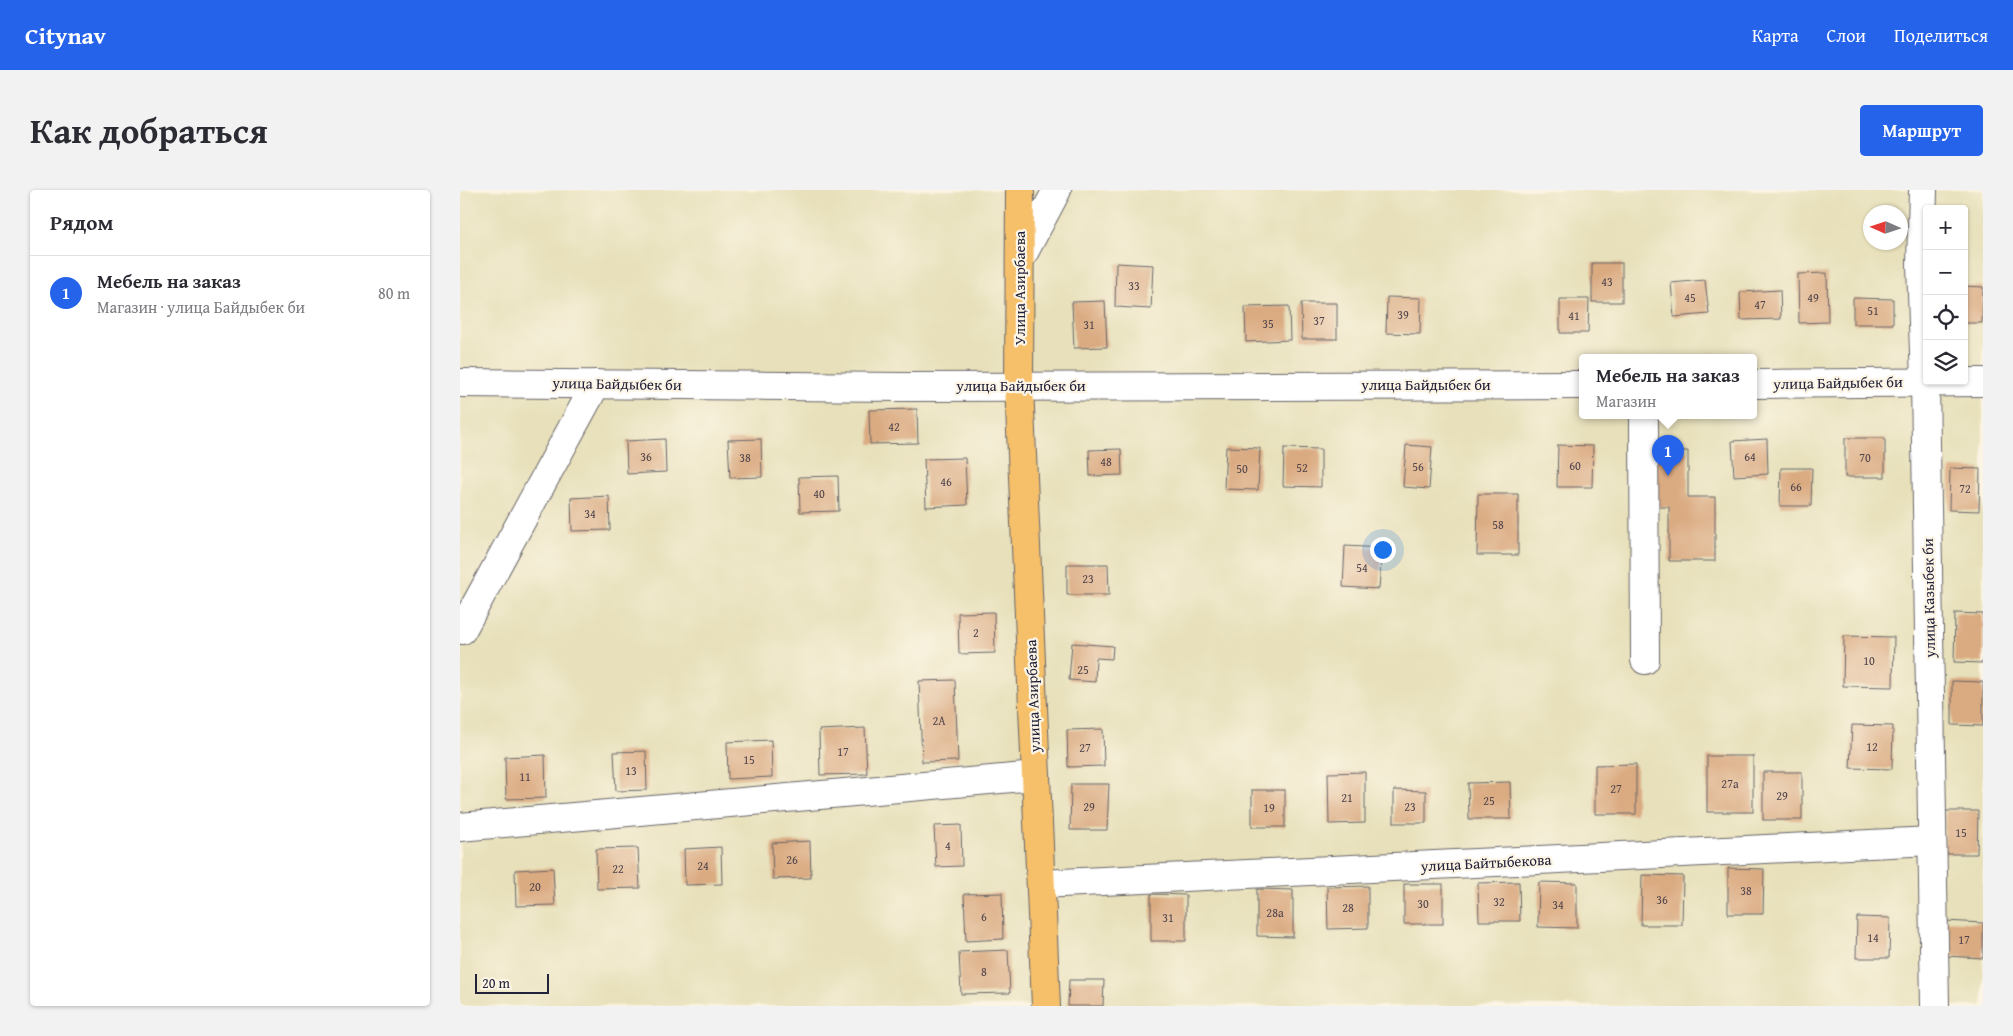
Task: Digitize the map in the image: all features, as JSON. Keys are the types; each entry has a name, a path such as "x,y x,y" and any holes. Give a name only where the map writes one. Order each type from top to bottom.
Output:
{"main road":[{"name":"Улица Азирбаева","path":"1020,190 1020,385"},
{"name":"улица Азирбаева","path":"1020,385 1046,1006"}],"street":[{"path":"1020,260 1057,190"},
{"name":"улица Казыбек би","path":"1923,190 1921,264 1924,340"},
{"name":"улица Байдыбек би","path":"1757,384 1923,382"},
{"name":"улица Байдыбек би","path":"1968,382 1983,382"},
{"name":"улица Байдыбек би","path":"460,383 903,387 1020,385 1579,385"},
{"path":"462,630 596,384"},
{"name":"улица Казыбек би","path":"1925,385 1935,1006"},
{"path":"1644,419 1645,660"},
{"path":"460,827 1036,776"},
{"name":"улица Байтыбекова","path":"1040,884 1932,841"}],"building":[{"path":"1116,263 1153,265 1151,309 1115,307"},
{"path":"1592,263 1622,263 1622,302 1592,302"},
{"path":"1827,273 1828,322 1799,323 1798,274"},
{"path":"1705,280 1709,314 1674,317 1671,283"},
{"path":"1968,286 1983,287 1982,323 1968,323"},
{"path":"1780,290 1781,319 1741,320 1740,292"},
{"path":"1387,297 1421,298 1420,334 1386,333"},
{"path":"1853,298 1893,299 1893,324 1853,324"},
{"path":"1560,299 1589,299 1588,333 1560,333"},
{"path":"1105,301 1107,347 1074,348 1072,302"},
{"path":"1301,303 1337,303 1337,339 1302,339"},
{"path":"1289,306 1290,340 1246,342 1245,307"},
{"path":"917,409 918,443 870,444 869,410"},
{"path":"1845,438 1885,438 1885,477 1845,477"},
{"path":"665,439 666,472 627,474 626,441"},
{"path":"761,439 762,477 730,478 728,440"},
{"path":"1767,439 1768,474 1734,476 1732,441"},
{"path":"1406,445 1432,447 1429,489 1403,487"},
{"path":"1558,445 1593,446 1592,487 1557,487"},
{"path":"1226,447 1260,448 1258,490 1224,489"},
{"path":"1284,448 1321,449 1321,487 1283,486"},
{"path":"1121,449 1122,475 1090,476 1089,450"},
{"path":"1652,451 1688,451 1688,497 1715,497 1715,561 1669,561 1669,507 1652,507"},
{"path":"965,458 967,505 926,507 924,459"},
{"path":"1781,468 1812,468 1811,506 1780,506"},
{"path":"1950,468 1980,469 1979,511 1949,510"},
{"path":"838,476 839,511 800,512 799,477"},
{"path":"1478,494 1518,494 1518,555 1477,555"},
{"path":"609,496 610,530 572,531 571,498"},
{"path":"1345,546 1382,548 1379,589 1343,587"},
{"path":"1067,564 1108,564 1109,595 1067,595"},
{"path":"994,612 995,653 959,654 958,613"},
{"path":"1955,613 1983,614 1983,663 1954,662"},
{"path":"1844,636 1894,637 1893,687 1843,686"},
{"path":"1072,643 1113,646 1112,659 1096,658 1095,682 1069,680"},
{"path":"955,680 958,761 922,762 919,681"},
{"path":"1952,681 1983,682 1983,726 1952,725"},
{"path":"1852,725 1893,726 1892,769 1850,768"},
{"path":"865,728 867,774 820,775 819,730"},
{"path":"1103,729 1104,766 1068,767 1067,730"},
{"path":"771,740 772,777 728,779 727,742"},
{"path":"646,751 647,790 616,791 614,752"},
{"path":"545,755 546,798 506,799 505,757"},
{"path":"1707,756 1753,756 1753,812 1707,812"},
{"path":"1636,764 1636,814 1595,814 1595,765"},
{"path":"1365,772 1365,823 1329,824 1328,773"},
{"path":"1763,772 1802,772 1802,820 1763,820"},
{"path":"1510,782 1511,819 1469,819 1468,783"},
{"path":"1071,784 1109,784 1107,830 1070,830"},
{"path":"1252,790 1285,790 1285,827 1252,827"},
{"path":"1394,790 1426,791 1426,823 1394,823"},
{"path":"1945,811 1978,811 1977,854 1944,854"},
{"path":"961,825 962,866 936,867 934,826"},
{"path":"810,841 811,878 773,879 772,843"},
{"path":"721,847 722,884 685,885 684,849"},
{"path":"638,848 640,888 597,889 596,849"},
{"path":"553,868 555,905 516,906 515,870"},
{"path":"1728,868 1764,869 1763,914 1728,914"},
{"path":"1642,875 1683,876 1682,925 1641,925"},
{"path":"1519,882 1520,921 1479,921 1478,883"},
{"path":"1539,882 1577,883 1577,928 1538,927"},
{"path":"1404,884 1443,884 1443,924 1404,924"},
{"path":"1368,886 1368,928 1328,929 1327,887"},
{"path":"1257,889 1293,890 1293,937 1257,936"},
{"path":"1002,893 1003,939 966,941 964,894"},
{"path":"1151,894 1186,895 1186,941 1151,941"},
{"path":"1857,917 1890,918 1889,958 1856,958"},
{"path":"1945,921 1983,923 1983,958 1944,956"},
{"path":"1008,950 1010,993 961,994 959,952"},
{"path":"1069,980 1104,980 1103,1006 1068,1006"}],"place":[{"name":"Мебель на заказ","path":"1668,476"}]}
